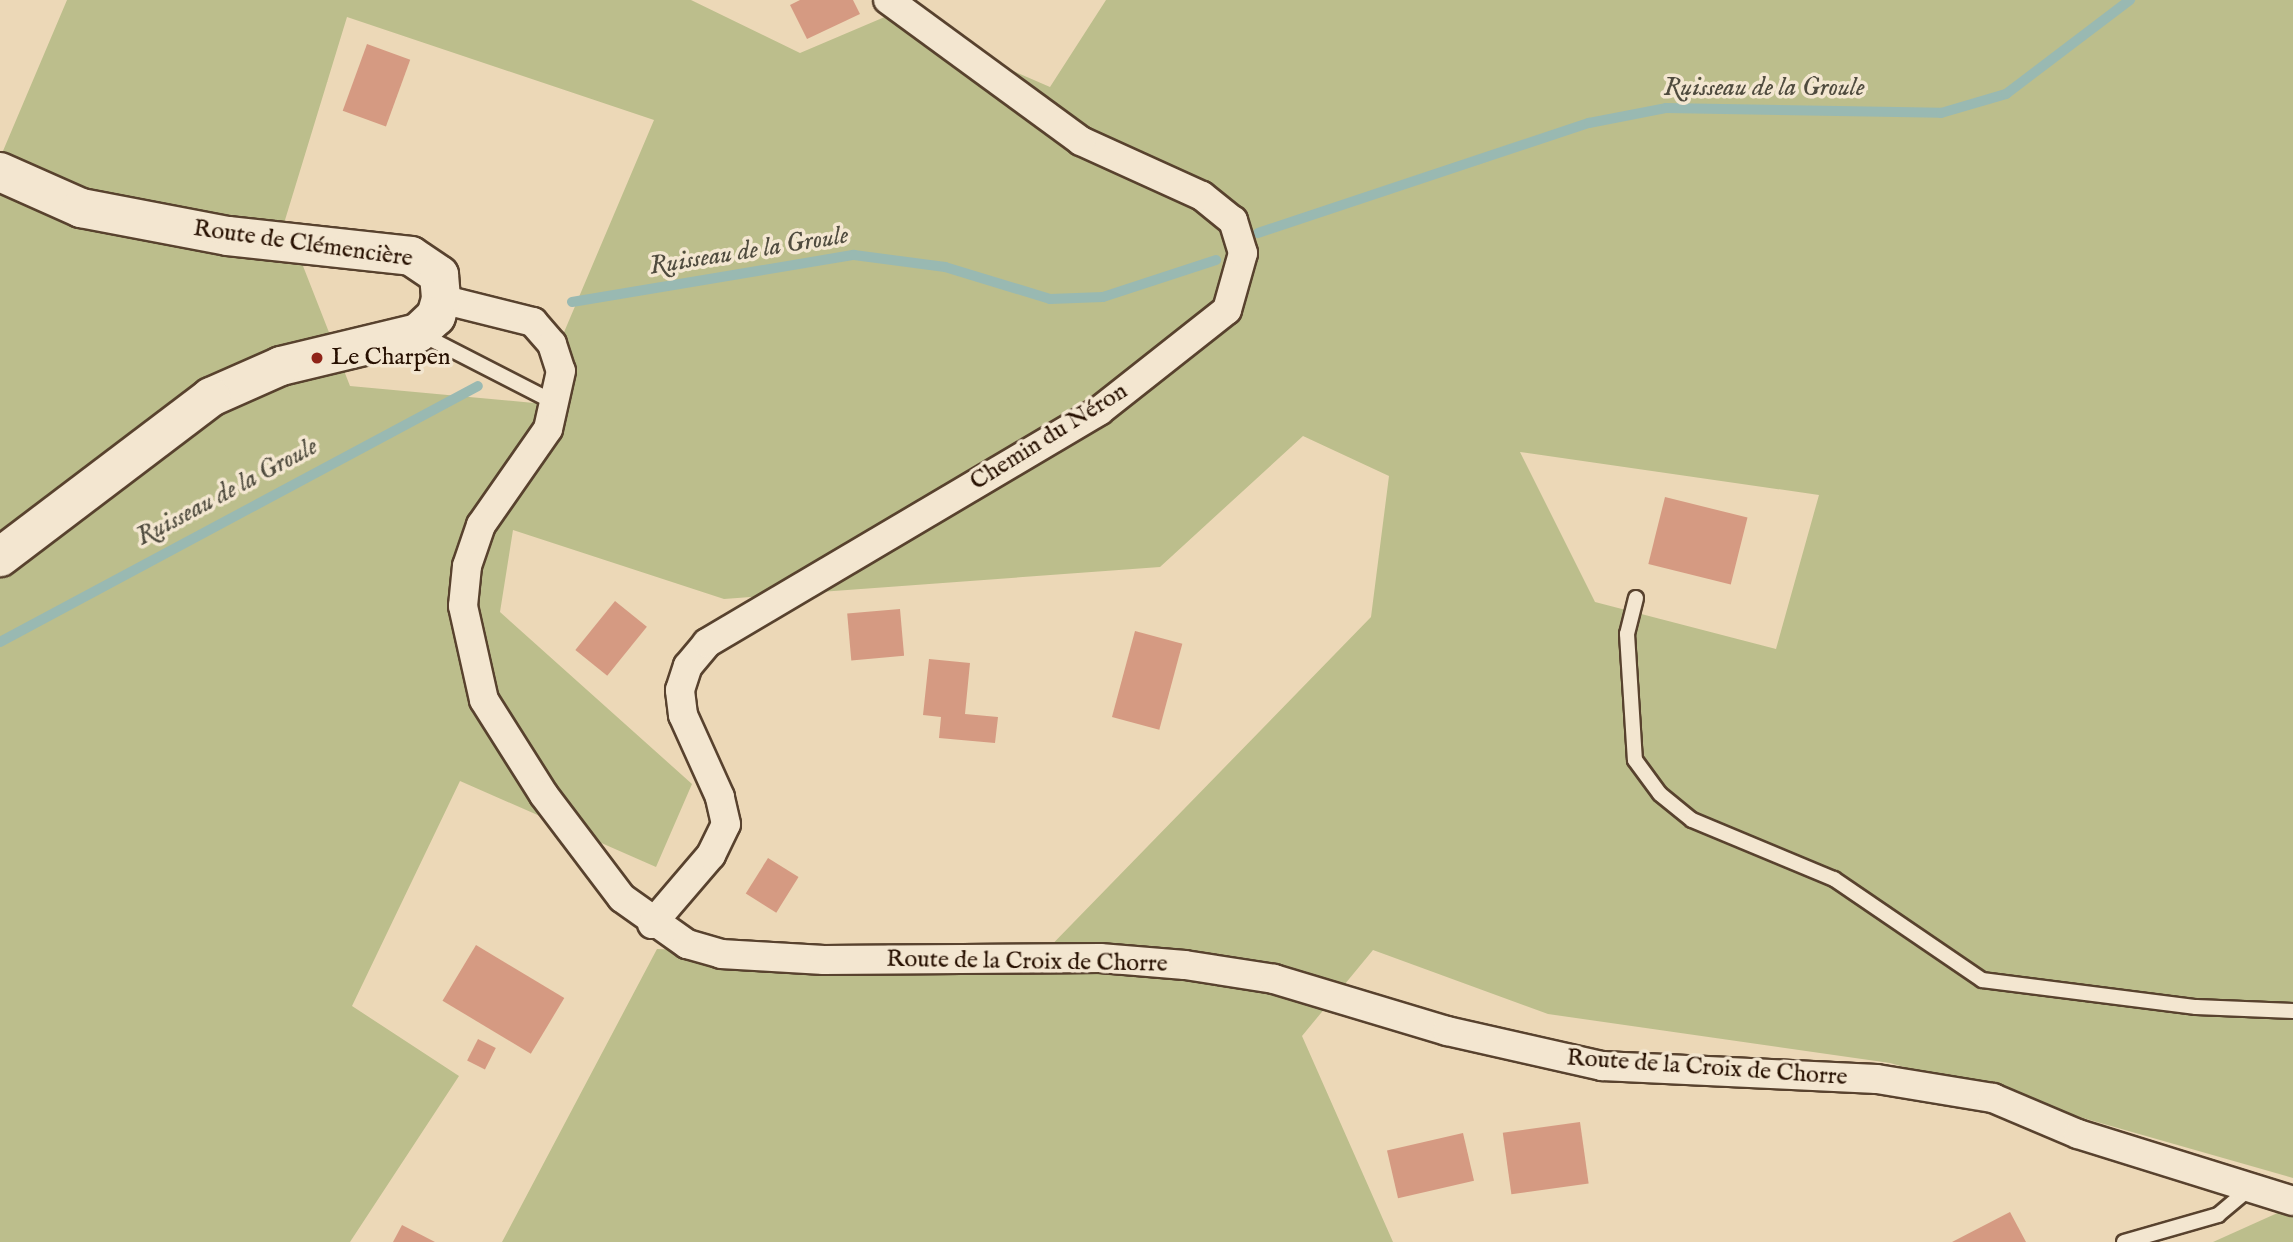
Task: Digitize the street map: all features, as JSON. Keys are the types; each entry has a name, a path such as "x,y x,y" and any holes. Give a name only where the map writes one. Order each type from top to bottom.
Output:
{"street":[{"name":"Chemin du Néron","path":"652,924 712,855 726,824 720,796 683,715 680,690 688,666 707,643 1100,411 1227,310 1244,253 1233,221 1202,196 1081,141 888,0"},
{"name":"Route de Clémencière","path":"0,172 80,208 228,236 411,256 439,275 440,299"},
{"name":"Route de la Croix de Chorre","path":"440,299 533,322 552,344 561,371 558,404 548,429 481,524 467,566 463,606 484,700 544,795 622,898 652,924 721,954 1185,965 1274,979 1471,1038 1602,1066 1877,1079 1993,1098 2248,1190 2293,1201"},
{"path":"0,557 211,397 281,366 418,333 436,316 440,299"}],"lane":[{"path":"418,333 558,404"},
{"path":"1636,598 1627,634 1635,760 1660,794 1692,820 1834,880 1982,980 2196,1007 2293,1011"},
{"path":"2124,1242 2218,1215 2248,1190"}],"green space":[{"path":"67,0 691,0 800,53 887,16 1050,87 1106,0 2293,0 2293,1178 1890,1063 1548,1014 1373,950 1302,1036 1393,1242 502,1242 657,949 1035,962 1371,617 1389,476 1303,436 1160,567 724,599 513,530 500,612 692,784 656,867 460,781 352,1006 459,1076 350,1242 0,1242 0,158","holes":["347,17 654,120 534,403 350,386 285,220","1520,452 1819,495 1776,649 1595,602"]},
{"path":"2293,1206 2293,1242 2213,1242"}],"building":[{"path":"800,0 853,0 860,14 807,39 790,5"},
{"path":"367,44 410,60 386,126 343,111"},
{"path":"1665,497 1747,518 1731,585 1648,564"},
{"path":"615,601 647,627 607,676 575,650"},
{"path":"900,609 904,656 851,660 847,614"},
{"path":"1135,631 1182,644 1159,730 1112,717"},
{"path":"929,659 970,663 965,714 998,717 995,743 939,738 941,717 923,715"},
{"path":"768,858 799,877 776,913 746,894"},
{"path":"476,945 564,998 531,1054 443,1001"},
{"path":"478,1039 496,1048 485,1069 467,1060"},
{"path":"1580,1122 1589,1183 1511,1194 1503,1133"},
{"path":"1463,1133 1474,1181 1398,1198 1387,1151"},
{"path":"2010,1212 2026,1242 1952,1242"},
{"path":"402,1225 435,1242 393,1242"}],"waterway":[{"name":"Ruisseau de la Groule","path":"1258,233 1589,123 1666,108 1941,113 2006,94 2130,0"},
{"name":"Ruisseau de la Groule","path":"572,302 854,255 945,267 1050,299 1103,297 1216,260"},
{"name":"Ruisseau de la Groule","path":"0,642 478,386"}],"place":[{"name":"Le Charpen","path":"317,358"}]}
